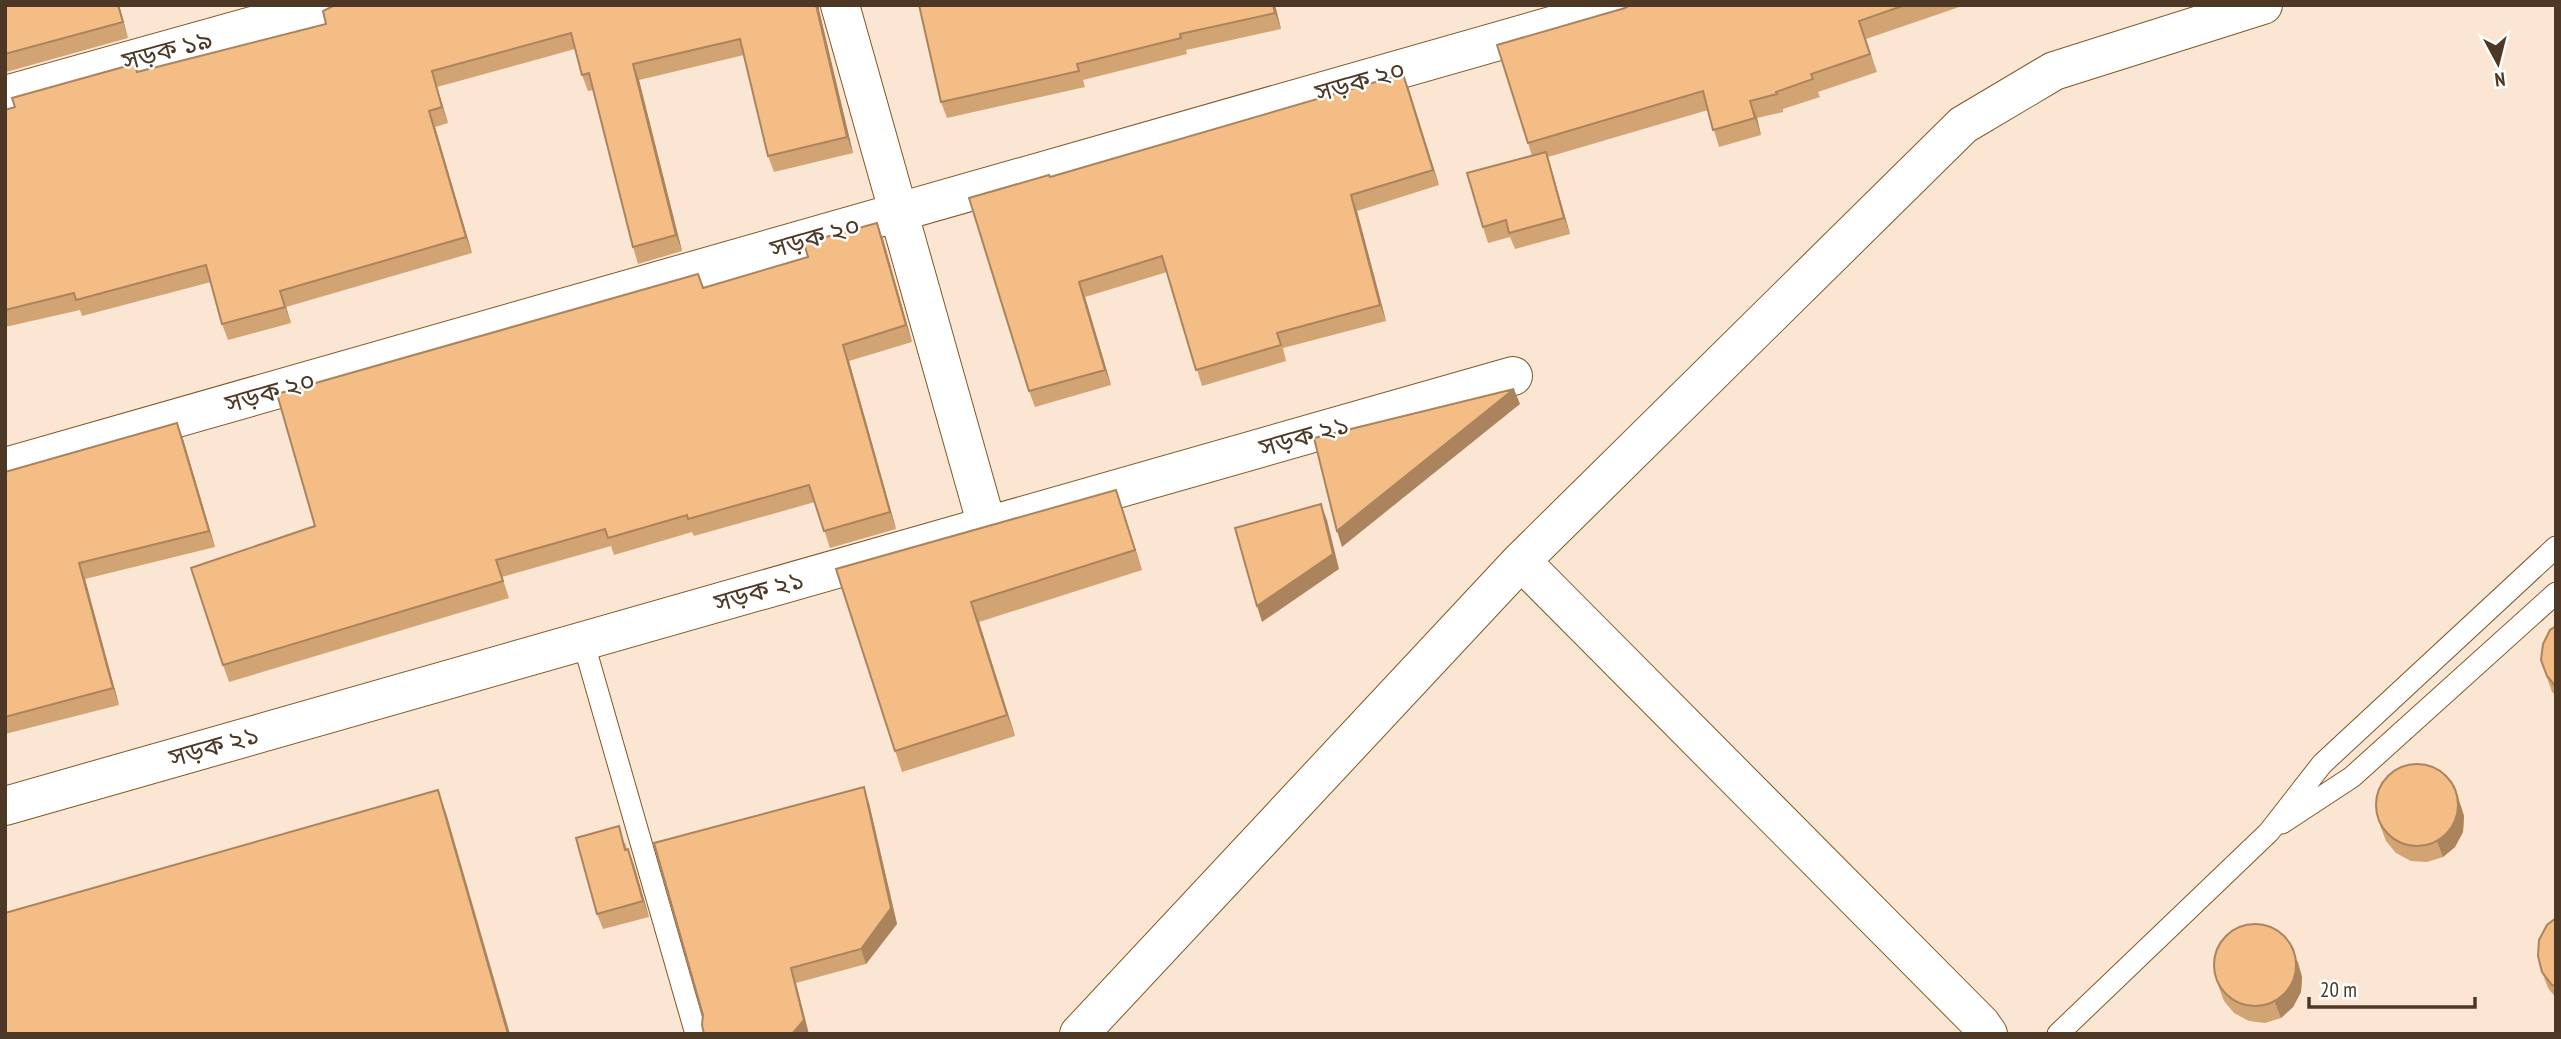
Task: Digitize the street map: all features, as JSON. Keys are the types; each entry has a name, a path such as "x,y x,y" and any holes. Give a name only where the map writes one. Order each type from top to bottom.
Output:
{"street":[{"name":"সড়ক ১৯","path":"5,95 328,5"},
{"path":"840,5 987,526"},
{"name":"সড়ক ২০","path":"5,467 1625,5"},
{"path":"1079,1034 1521,561 1963,125 2054,71 2263,5"},
{"name":"সড়ক ২১","path":"5,806 1513,376"},
{"path":"1521,561 1981,1024 1987,1034"}],"lane":[{"path":"2058,1034 2269,832 2322,764 2556,547"},
{"path":"2269,832 2352,777 2556,593"},
{"path":"583,641 696,1034"}],"building":[{"path":"5,5 118,5 123,22 5,54"},
{"path":"335,5 816,5 847,137 768,156 740,39 633,64 676,235 633,247 589,73 582,75 571,33 432,71 442,107 429,111 466,237 280,291 285,307 222,324 206,265 76,300 74,293 5,310 5,110 15,107 12,98 134,64 137,72 326,24 323,11"},
{"path":"919,5 1273,5 1275,13 1180,34 1181,38 1077,64 1079,71 941,102"},
{"path":"1630,5 1905,5 1859,21 1870,54 1811,74 1813,79 1776,92 1777,94 1750,101 1755,118 1713,130 1703,91 1528,143 1497,45"},
{"path":"1403,74 1433,170 1351,195 1380,305 1277,333 1281,345 1196,370 1162,256 1079,282 1105,370 1029,391 969,198"},
{"path":"1546,152 1564,218 1509,233 1506,220 1483,227 1467,173"},
{"path":"877,223 906,325 843,345 890,512 824,531 809,485 608,538 605,529 496,560 503,581 223,665 191,568 315,526 277,394 698,274 703,288 808,257 804,243"},
{"path":"1514,389 1337,531 1314,438"},
{"path":"177,423 209,531 79,563 113,688 5,717 5,472"},
{"path":"1116,490 1135,550 971,602 1007,715 895,751 836,569"},
{"path":"1321,504 1333,554 1257,606 1235,528"},
{"path":"2556,626 2556,687 2547,676 2541,660 2543,644 2550,630"},
{"path":"2417,764 2433,767 2446,776 2455,789 2458,805 2455,821 2446,834 2433,843 2417,846 2401,843 2388,834 2379,821 2376,805 2379,789 2388,776 2401,767"},
{"path":"864,787 891,908 861,949 791,968 804,1020 792,1034 704,1034 703,1015 654,843"},
{"path":"438,790 508,1034 5,1034 5,913"},
{"path":"619,826 643,901 597,914 576,838"},
{"path":"2556,918 2556,986 2552,985 2542,972 2538,956 2539,940 2547,925"},
{"path":"2255,924 2271,927 2284,936 2293,949 2296,965 2293,981 2284,994 2271,1003 2255,1006 2239,1003 2226,994 2217,981 2214,965 2217,949 2226,936 2239,927"}]}
